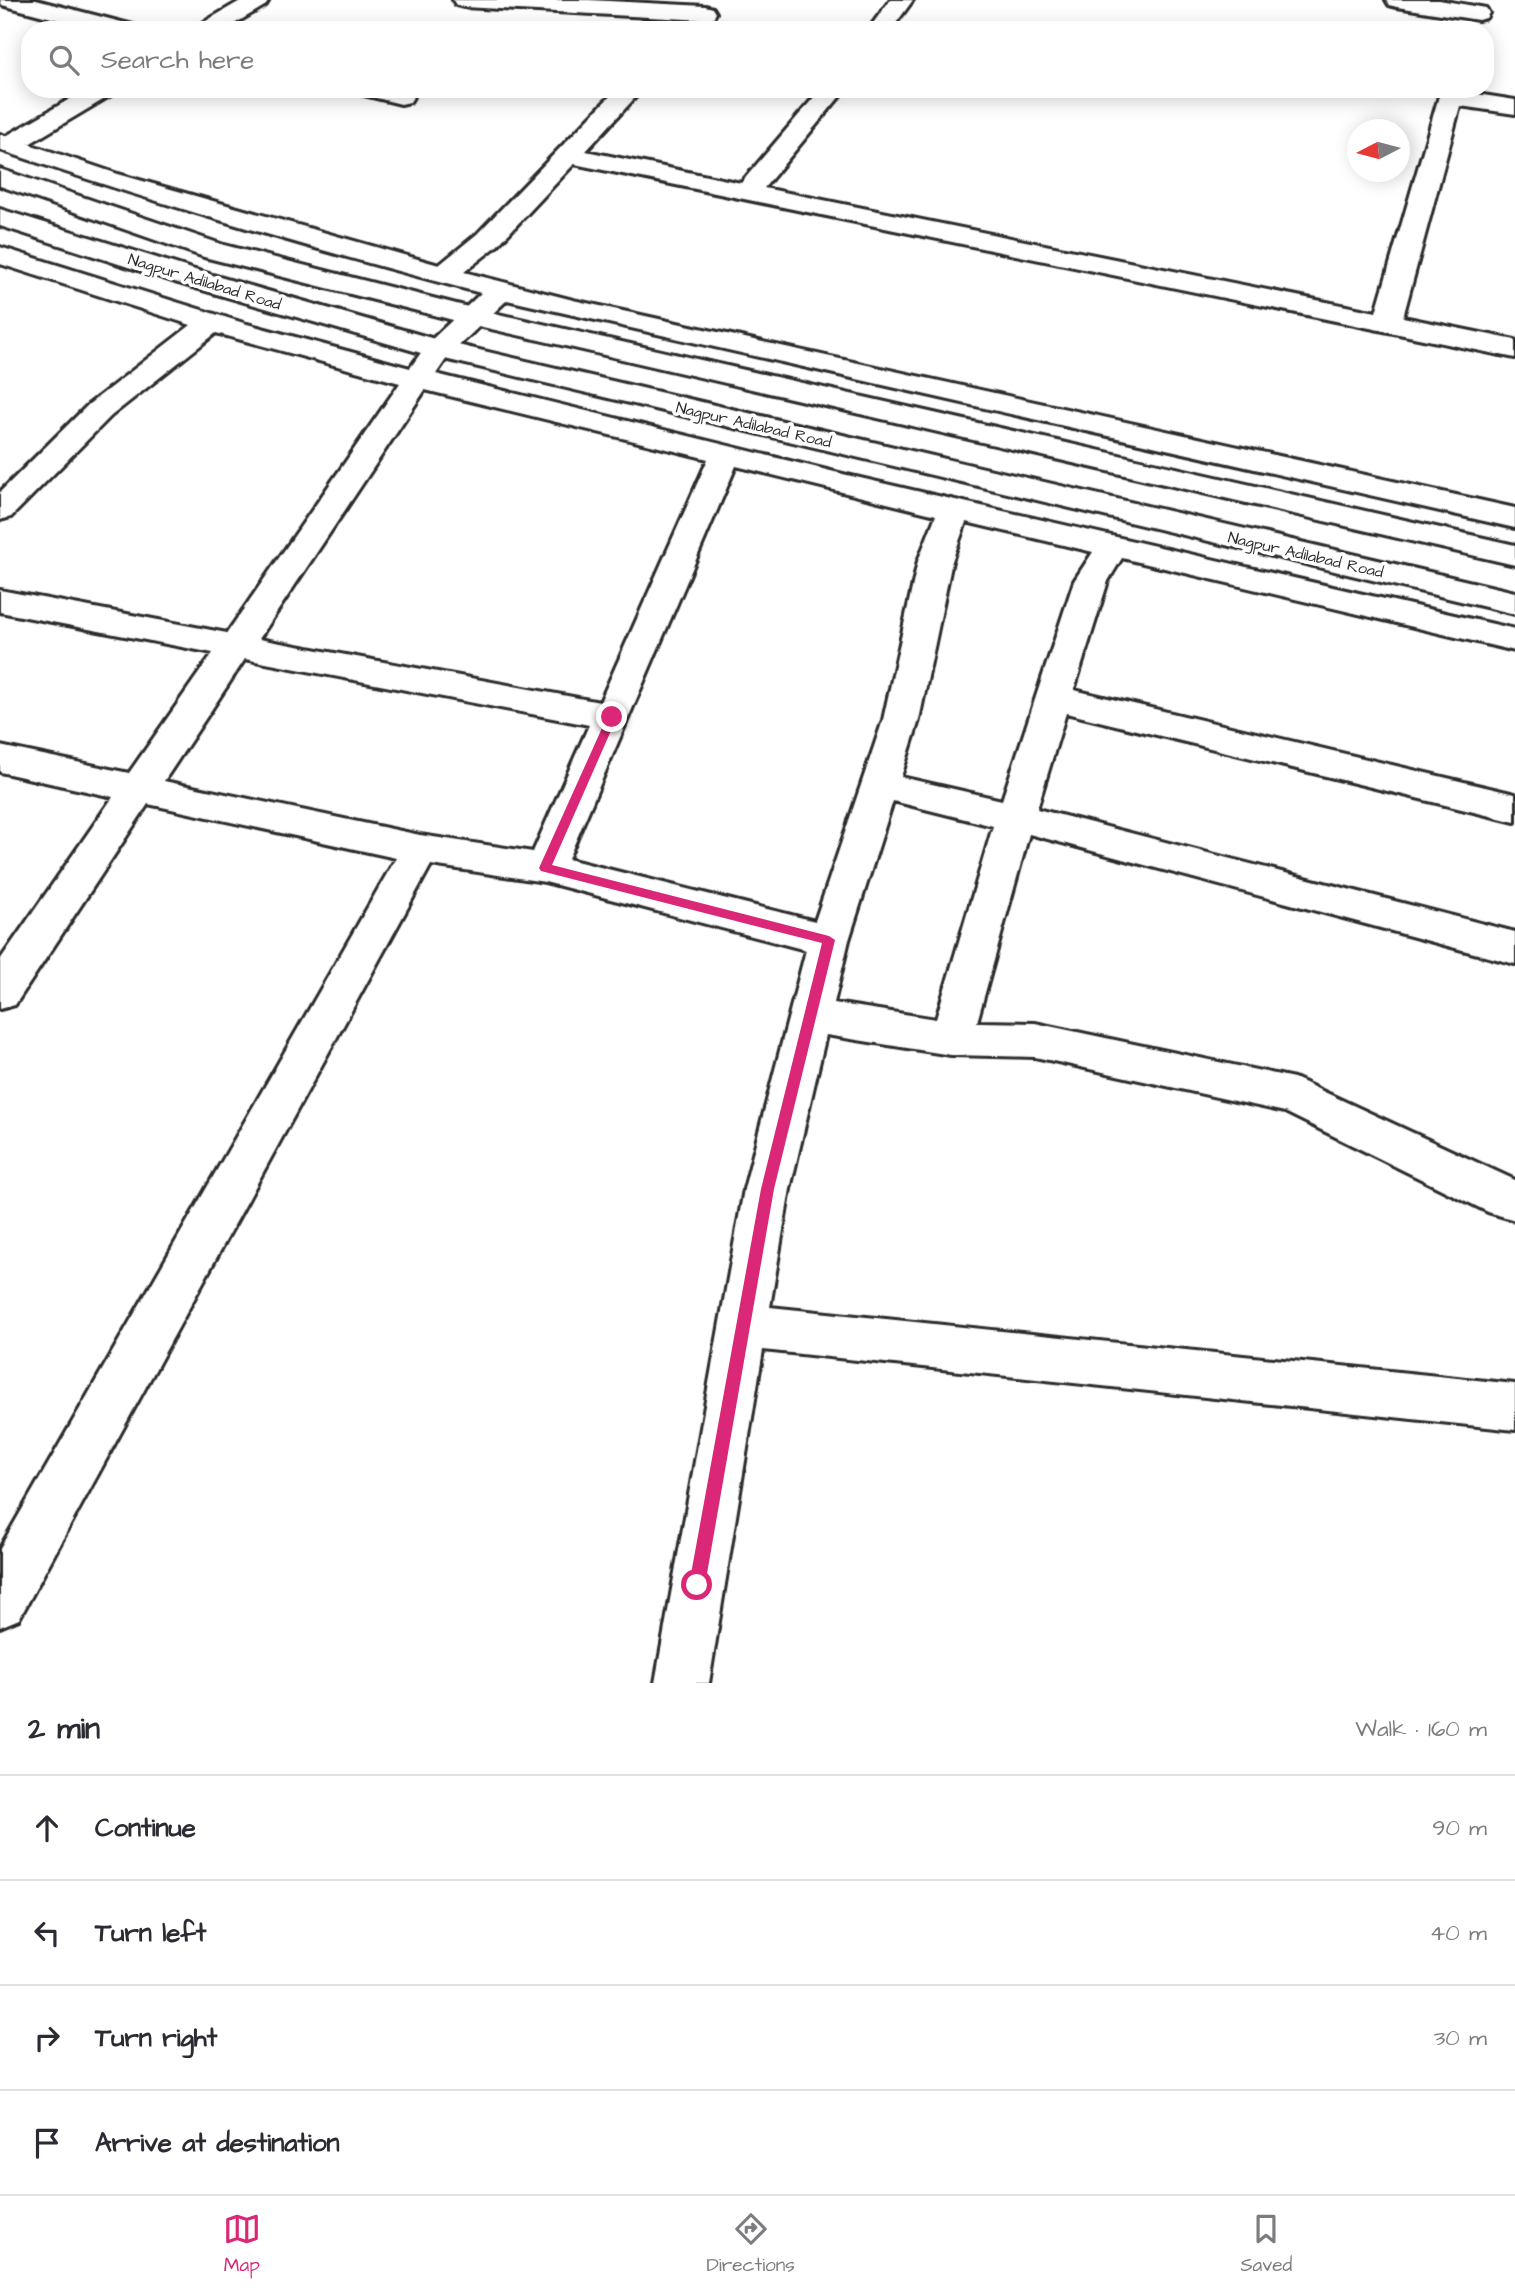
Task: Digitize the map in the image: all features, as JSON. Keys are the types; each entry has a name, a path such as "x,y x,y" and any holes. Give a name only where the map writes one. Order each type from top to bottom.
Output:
{"main road":[{"path":"10,0 90,21"},
{"path":"222,21 258,0"},
{"path":"464,0 711,6"},
{"path":"886,21 902,0"},
{"path":"1397,0 1478,14"},
{"path":"697,21 711,6"},
{"path":"4,143 88,98"},
{"path":"444,275 486,240 622,98"},
{"path":"747,192 826,98"},
{"path":"1387,323 1451,98"},
{"path":"1474,98 1515,107"},
{"path":"4,143 109,180 362,254 501,290 1515,518"},
{"path":"568,155 1515,349"},
{"name":"Nagpur Adilabad Road","path":"0,177 214,251 471,316 1515,555"},
{"name":"Nagpur Adilabad Road","path":"0,217 185,276 438,349 1515,603"},
{"path":"0,255 212,323 418,379 954,509 1515,640"},
{"path":"0,993 438,349 501,290"},
{"path":"0,510 100,410 212,323"},
{"path":"545,868 726,454"},
{"path":"682,1683 767,1189 829,940 901,720 935,561 954,509"},
{"path":"951,1038 1015,817 1091,581 1113,546"},
{"path":"0,601 612,717"},
{"path":"1054,698 1515,808"},
{"path":"0,759 141,787 420,849 545,868 829,940"},
{"path":"880,785 1015,817 1515,948"},
{"path":"0,1600 420,849"},
{"path":"810,1016 951,1038 1035,1040 1294,1096 1504,1198 1515,1200"},
{"path":"743,1326 1515,1407"}],"route":[{"path":"612,717 545,868 829,940 767,1189 697,1585"}]}
